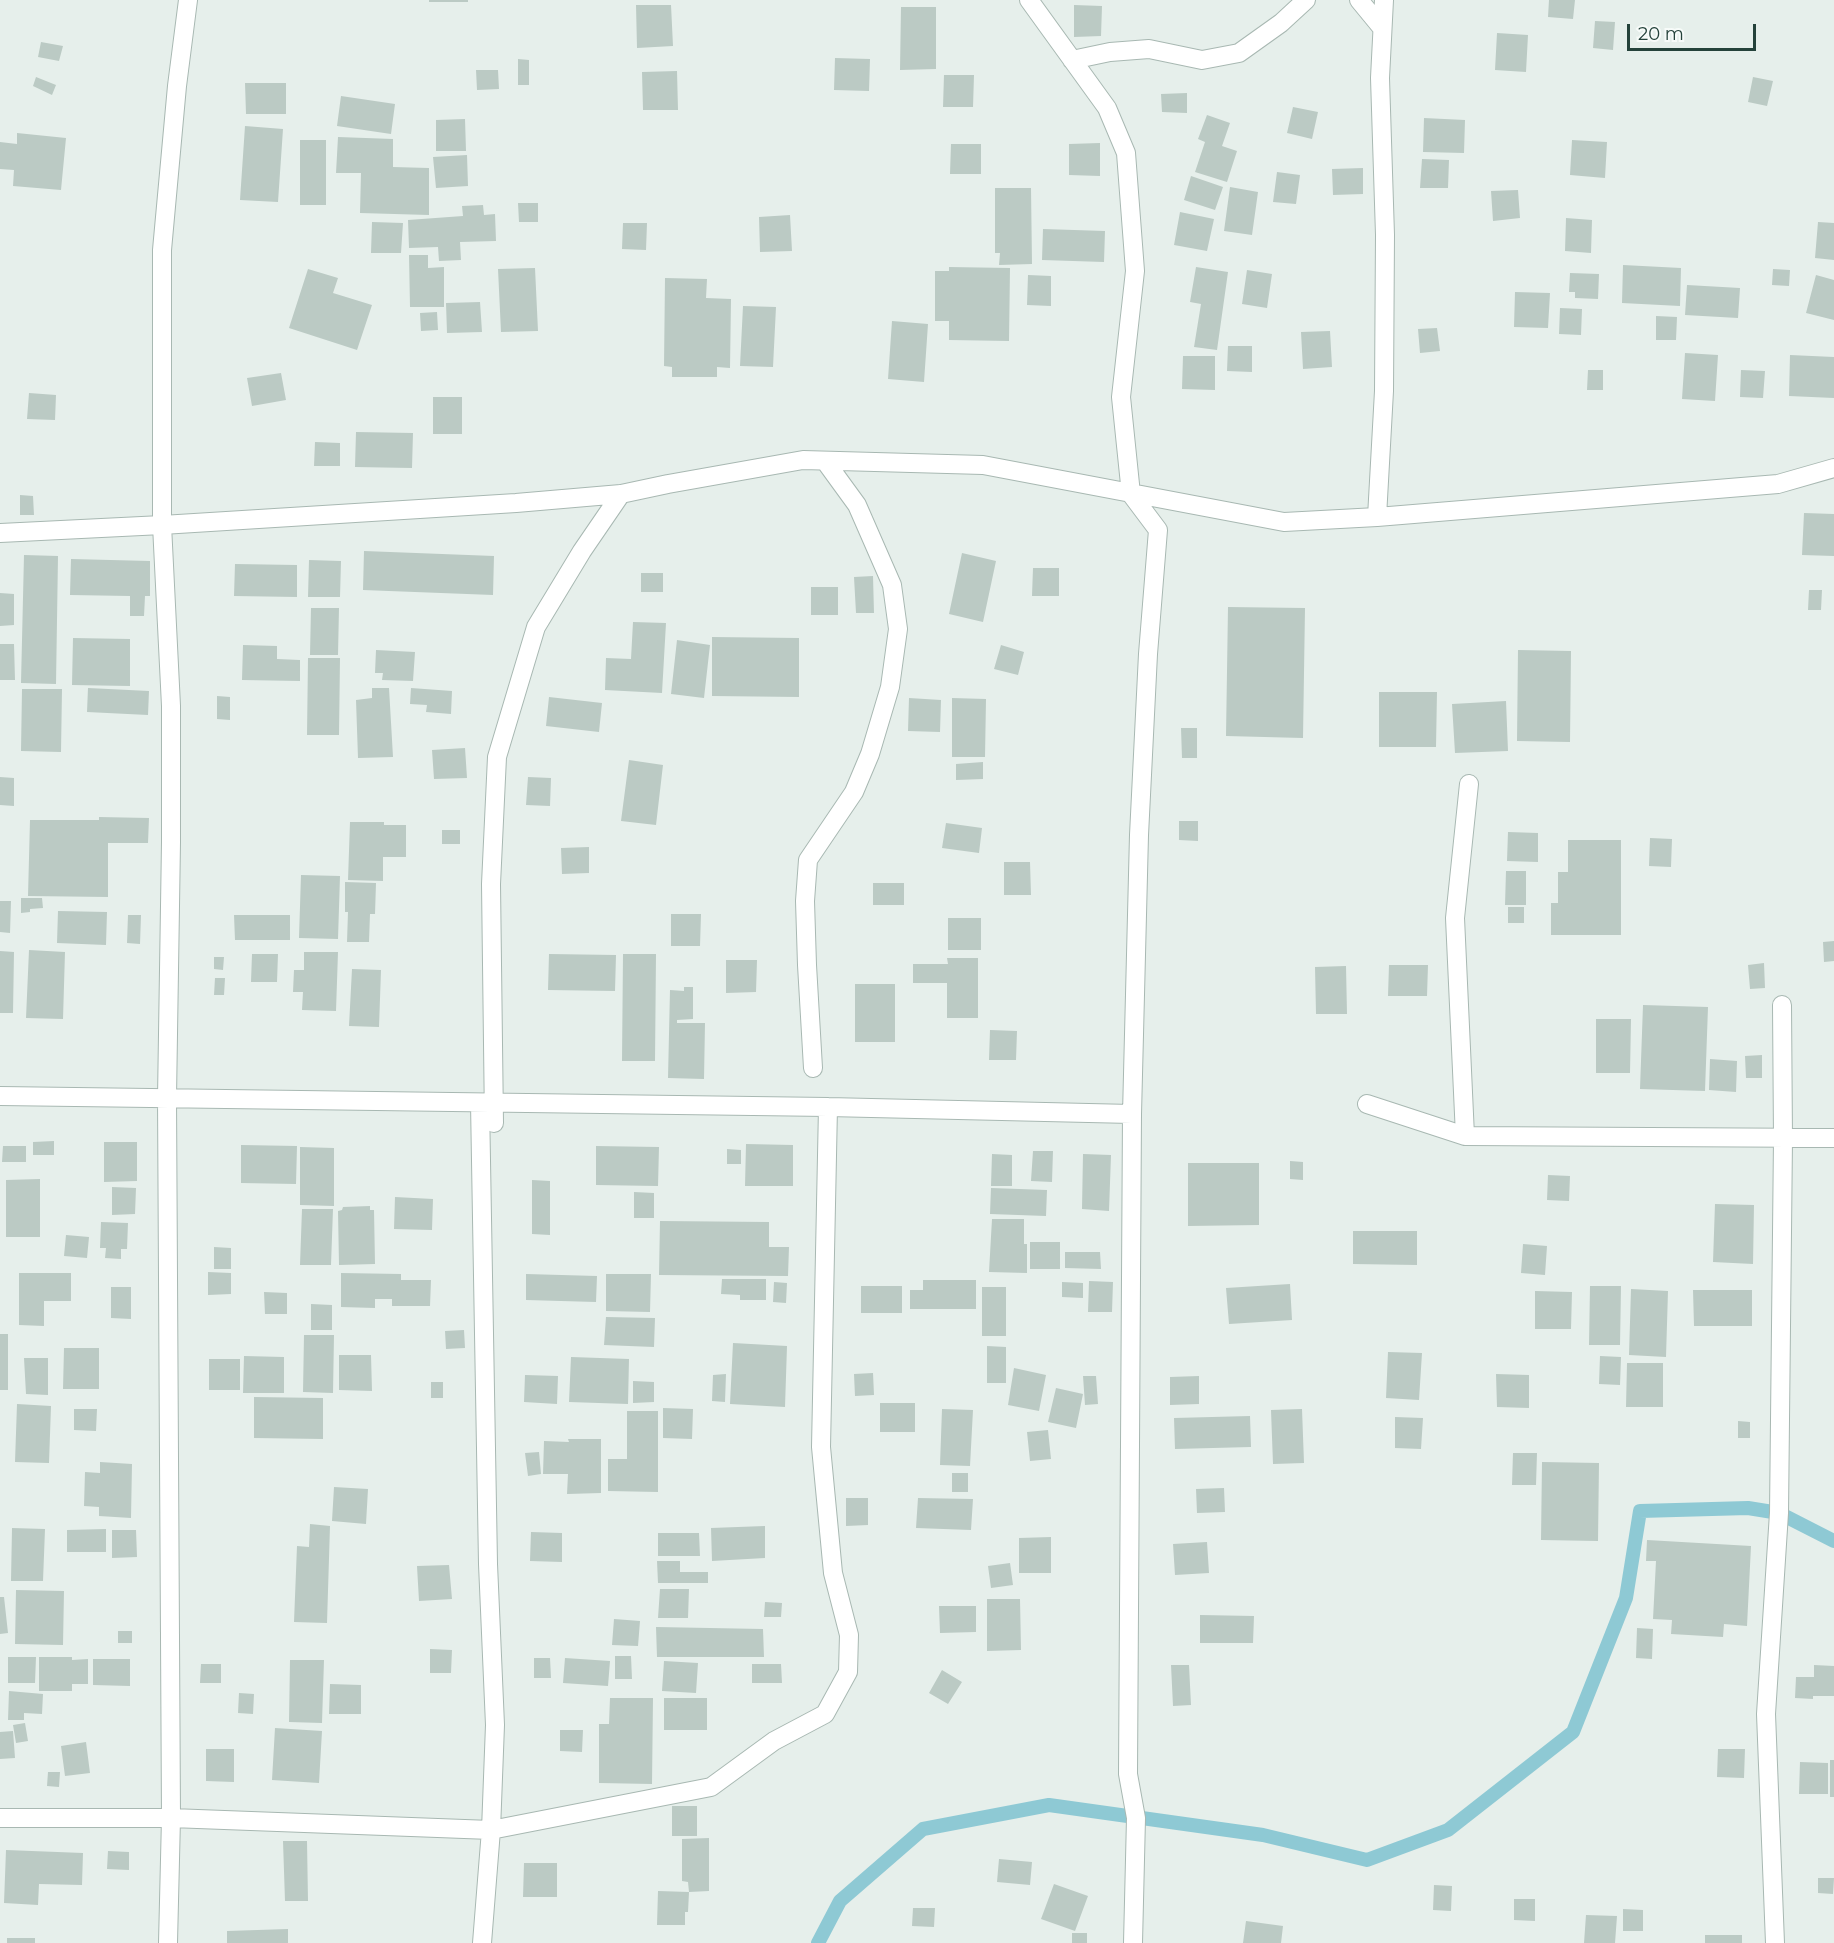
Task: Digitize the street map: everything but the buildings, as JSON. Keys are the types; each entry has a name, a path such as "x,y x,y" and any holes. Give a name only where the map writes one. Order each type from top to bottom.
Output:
{"street":[{"path":"168,1943 171,1818 168,1098 171,717 162,525 162,250 177,86 188,0"},
{"path":"1029,0 1107,108 1126,153 1135,271 1121,398 1131,494 1158,530 1148,654 1140,824 1132,1114 1128,1774 1136,1818 1133,1943"},
{"path":"1072,60 1110,52 1149,50 1202,60 1239,53 1281,23 1306,0"},
{"path":"1359,0 1382,28"},
{"path":"1377,517 1384,379 1385,235 1380,78 1384,0"},
{"path":"0,533 516,503 621,494 802,460 983,465 1284,522 1377,517 1778,484 1834,468"},
{"path":"813,1068 805,912 808,860 854,792 870,754 890,687 898,629 892,585 857,505 825,460"},
{"path":"494,1123 491,884 497,757 536,627 582,551 621,494"},
{"path":"1465,1136 1455,918 1469,784"},
{"path":"1775,1943 1766,1714 1779,1513 1784,1139 1782,1005"},
{"path":"0,1096 828,1107 1132,1114"},
{"path":"480,1103 488,1564 495,1725 491,1830 482,1943"},
{"path":"1367,1104 1465,1136 1834,1138"},
{"path":"0,1818 171,1818 491,1830 711,1787 774,1741 825,1714 848,1672 849,1635 832,1573 821,1447 828,1107"}],"waterway":[{"path":"818,1943 840,1901 923,1829 1049,1805 1263,1835 1367,1860 1448,1830 1573,1732 1626,1598 1640,1511 1748,1508 1779,1513 1834,1541"}]}
